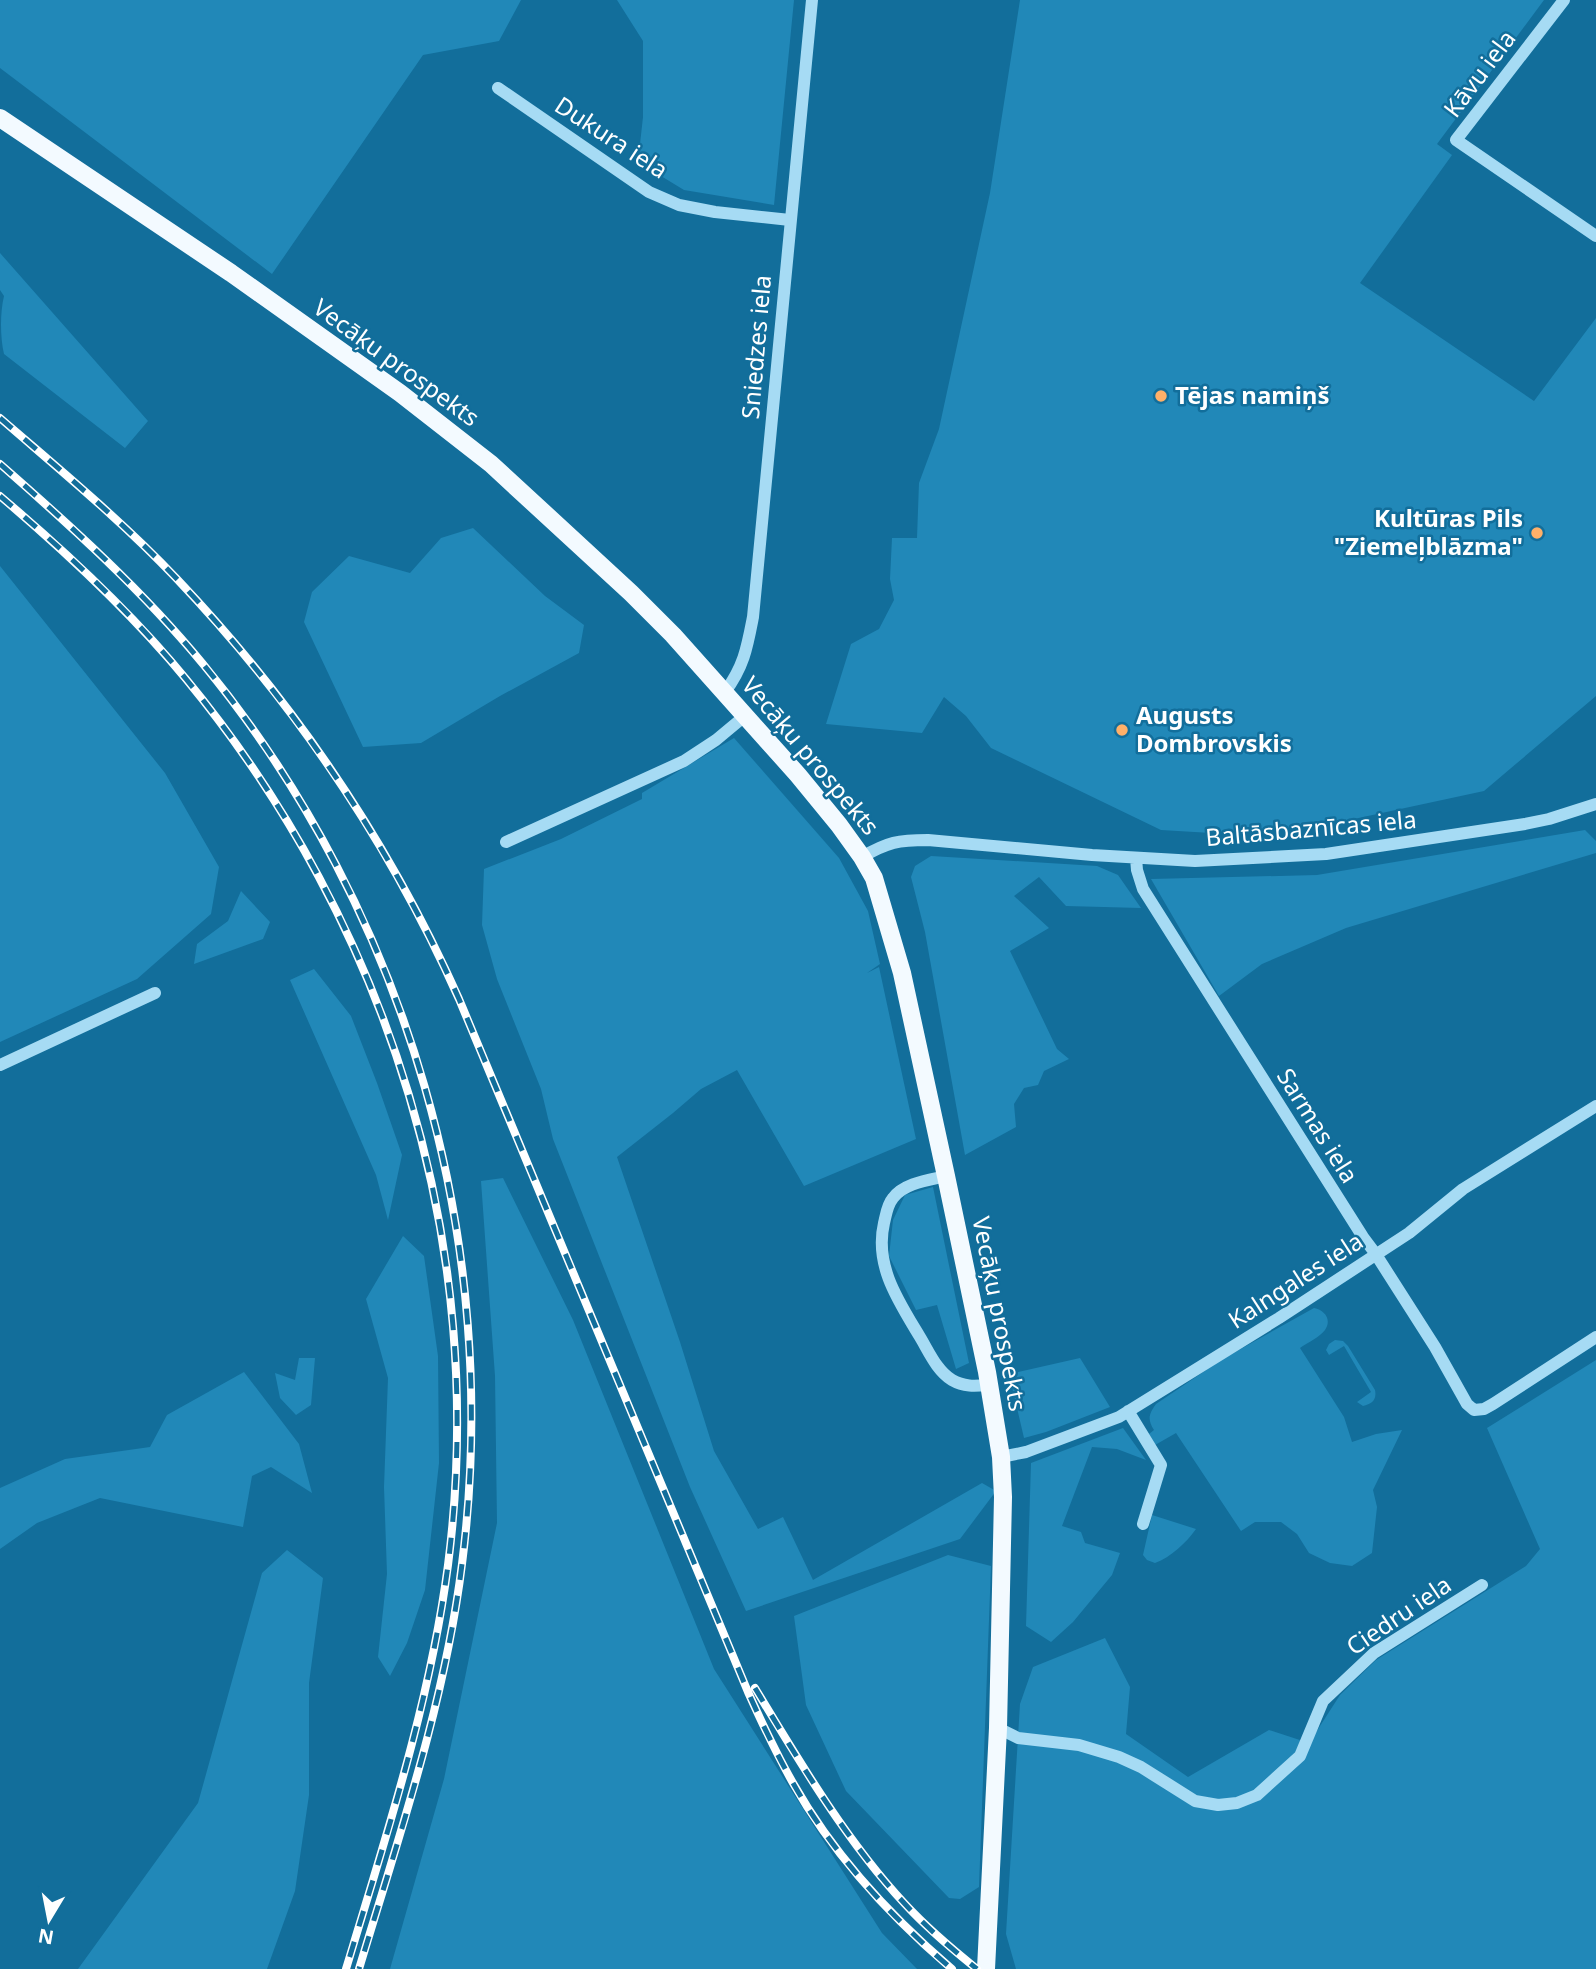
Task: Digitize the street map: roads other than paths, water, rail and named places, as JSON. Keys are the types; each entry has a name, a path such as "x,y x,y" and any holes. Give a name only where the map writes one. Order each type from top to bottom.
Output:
{"main road":[{"name":"Vecāķu prospekts","path":"0,118 231,273 400,393 491,464 659,620 806,785 839,825 874,878 902,973 987,1372 1001,1457 1003,1497 998,1728 986,1969"}],"street":[{"name":"Sniedzes iela","path":"725,692 743,662 753,617 812,0"},
{"name":"Kāvu iela","path":"1563,0 1456,140 1596,236"},
{"name":"Dukura iela","path":"499,88 649,192 680,205 715,212 790,220"},
{"path":"506,842 684,761 716,740 746,715"},
{"name":"Baltāsbaznīcas iela","path":"862,857 885,844 928,840 1195,861 1326,854 1525,824 1596,804"},
{"name":"Sarmas iela","path":"1136,858 1143,889 1435,1347 1467,1404 1475,1410 1484,1409 1596,1337"},
{"path":"0,1065 155,993"},
{"name":"Kalngales iela","path":"1001,1457 1026,1452 1096,1427 1128,1411 1279,1318 1409,1233 1463,1189 1596,1106"},
{"path":"946,1175 910,1186 892,1198 883,1228 882,1252 893,1292 936,1365 950,1379 967,1386 988,1385"},
{"path":"1128,1411 1161,1465 1143,1524"},
{"name":"Ciedru iela","path":"998,1728 1018,1738 1079,1745 1119,1757 1141,1767 1195,1801 1218,1805 1237,1803 1257,1795 1300,1756 1323,1701 1374,1653 1482,1585"}],"railway":[{"path":"0,418 134,536 219,625 299,724 370,830 432,941 459,999 748,1692 775,1749 826,1835 864,1883 907,1928 952,1969"},
{"path":"0,464 80,535 156,610 203,664 275,761 336,864 386,973 425,1087 452,1204 468,1323 471,1444 462,1564 444,1667 405,1819 359,1969"},
{"path":"0,496 73,561 143,630 186,679 258,775 319,877 369,984 409,1095 437,1210 453,1327 457,1445 448,1565 440,1617 418,1718 346,1969"},
{"path":"755,1688 825,1800 863,1854 913,1913 977,1969"}],"place":[{"name":"Tējas namiņš","path":"1161,396"},
{"name":"Kultūras Pils \"Ziemeļblāzma\"","path":"1537,533"},
{"name":"Augusts Dombrovskis","path":"1122,730"}]}
